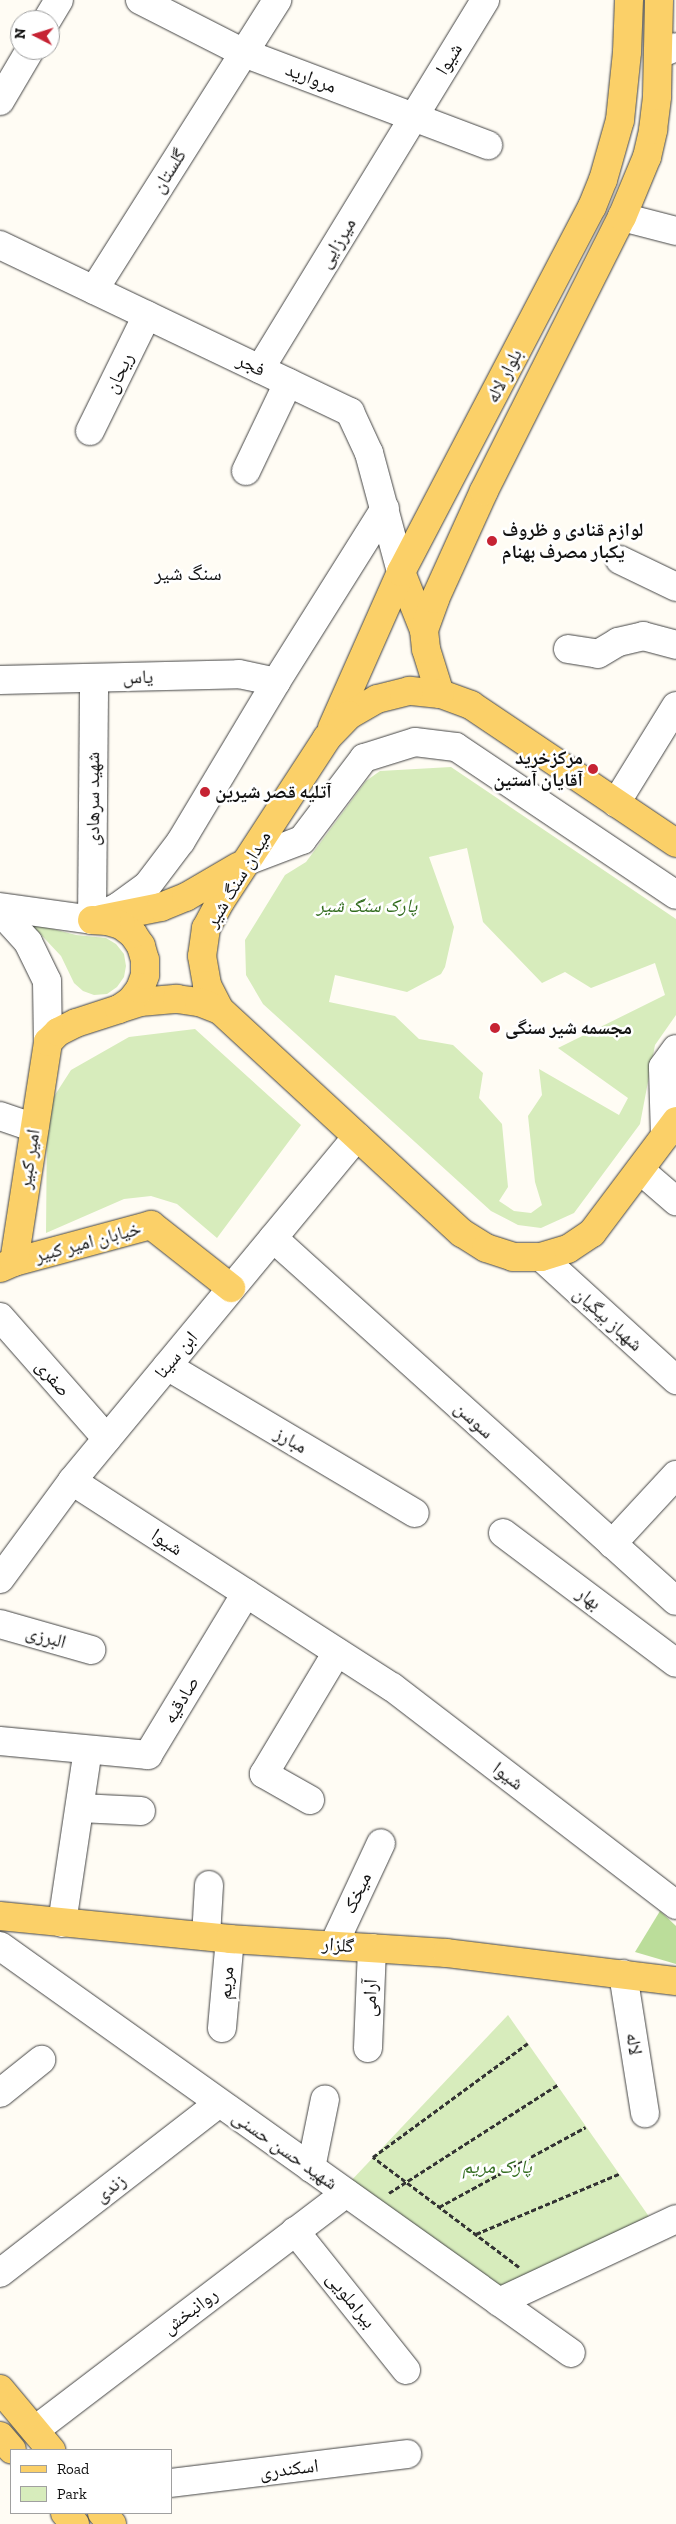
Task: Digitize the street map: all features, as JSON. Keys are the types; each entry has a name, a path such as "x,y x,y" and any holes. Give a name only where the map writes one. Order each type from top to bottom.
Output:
{"main road":[{"name":"بلوار لاله","path":"327,738 402,572 592,207 603,180 620,120 627,60 629,0"},
{"name":"بلوار لاله","path":"440,694 426,649 424,630 435,599 484,491 638,183 653,130 667,50 659,0"},
{"path":"402,572 424,630"},
{"name":"میدان سنگ شیر","path":"671,1129 592,1233 568,1249 541,1257 513,1257 486,1248 462,1233 220,1010 206,984 202,956 206,928 327,738 349,715 377,699 408,691 440,694 471,705 676,843"},
{"path":"92,920 126,916 161,907 221,878 247,861"},
{"path":"92,920 107,921 121,925 133,934 143,953 145,975 140,989 132,1001 120,1009"},
{"path":"48,1042 58,1032 76,1023 140,1002 177,999 199,1002 220,1010"},
{"name":"امیر کبیر","path":"7,1265 34,1128 48,1042"},
{"name":"خیابان امیر کبیر","path":"7,1265 150,1225 231,1288"},
{"name":"گلزار","path":"0,1916 218,1938 334,1944 447,1953 676,1981"},
{"path":"0,2390 43,2440"},
{"path":"0,2436 11,2449"},
{"path":"66,2514 75,2524"},
{"path":"103,2514 112,2524"}],"street":[{"name":"مروارید","path":"140,0 244,52 488,146"},
{"path":"244,52 277,0"},
{"name":"شیوا","path":"414,117 485,0"},
{"name":"گلستان","path":"94,290 244,52"},
{"path":"0,101 24,60"},
{"name":"میرزایی","path":"260,369 414,117"},
{"path":"622,217 676,231"},
{"name":"فجر","path":"0,245 350,412 369,453 402,572"},
{"name":"ریحان","path":"90,431 147,315"},
{"path":"246,471 288,382"},
{"path":"0,907 92,920 119,906 147,886 181,841 276,682 385,508"},
{"path":"620,560 676,587"},
{"path":"568,649 598,654 618,642 643,636 676,645"},
{"name":"یاس","path":"0,680 239,674 276,682"},
{"name":"شهید سرهادی","path":"92,920 94,678"},
{"path":"616,803 676,706"},
{"path":"247,861 302,840 364,758 415,742 456,747 676,895"},
{"path":"0,911 28,942 47,981 48,1042"},
{"path":"671,1129 663,1067 676,1049"},
{"path":"0,1116 34,1128"},
{"name":"ابن سینا","path":"0,1579 72,1481 357,1136"},
{"path":"640,1170 676,1201"},
{"name":"سوسن","path":"273,1238 676,1601"},
{"name":"شهباز بیگیان","path":"541,1257 676,1380"},
{"name":"صفری","path":"0,1317 107,1438"},
{"name":"مبارز","path":"167,1366 415,1513"},
{"path":"612,1544 676,1475"},
{"name":"شیوا","path":"72,1481 392,1688 676,1905"},
{"name":"بهار","path":"502,1533 676,1663"},
{"name":"صادقیه","path":"0,1741 148,1755 246,1593"},
{"name":"البرزی","path":"0,1624 91,1650"},
{"path":"310,1800 264,1774 337,1652"},
{"path":"62,1922 88,1750"},
{"path":"80,1808 141,1811"},
{"name":"میخک","path":"334,1944 381,1843"},
{"name":"مریم","path":"209,1885 218,1938 222,2028"},
{"name":"شهید حسن حسنی","path":"0,1946 571,2353"},
{"name":"آرامی","path":"368,2048 372,1948"},
{"name":"لاله","path":"623,1974 645,2113"},
{"path":"0,2093 41,2060"},
{"path":"311,2168 325,2099"},
{"name":"زندی","path":"0,2273 219,2102"},
{"name":"روانبخش","path":"43,2440 295,2231 346,2193"},
{"path":"499,2302 676,2218"},
{"name":"بیراملویی","path":"295,2231 406,2370"},
{"name":"اسکندری","path":"172,2484 407,2454"}],"path":[{"path":"528,2043 373,2157 539,2283"},
{"path":"369,2210 374,2202 557,2085"},
{"path":"439,2206 586,2128"},
{"path":"476,2234 619,2174"}],"green space":[{"name":"پارک سنگ شیر","path":"451,767 676,919 676,1015 655,1045 640,1124 574,1213 541,1228 518,1225 491,1211 263,1004 246,975 245,940 285,875 306,862 366,781 380,771","holes":["467,848 483,922 542,983 565,972 591,988 655,963 665,995 558,1048 628,1098 619,1115 539,1069 542,1095 528,1116 535,1182 542,1205 531,1213 514,1211 499,1201 508,1187 502,1124 479,1098 483,1073 453,1045 419,1039 395,1016 329,1002 335,975 407,992 441,974 445,967 454,927 429,857"]},
{"path":"30,923 76,935 106,938 116,944 124,954 126,966 124,977 117,987 107,994 94,995 83,991 74,983 61,956"},
{"path":"195,1029 301,1125 217,1238 177,1204 151,1196 124,1199 46,1233 47,1125 53,1098 71,1070 129,1037"},
{"path":"660,1911 676,1926 676,1964 635,1952"},
{"name":"پارک مریم","path":"508,2015 650,2218 502,2288 348,2184"}],"place":[{"name":"لوازم قنادی و ظروف یکبار مصرف بهنام","path":"492,541"},
{"name":"مرکزخرید آقایان آستین","path":"593,769"},
{"name":"آتلیه قصر شیرین","path":"205,792"},
{"name":"مجسمه شیر سنگی","path":"495,1028"}],"district":[{"name":"سنگ شیر","path":"188,573"}]}
